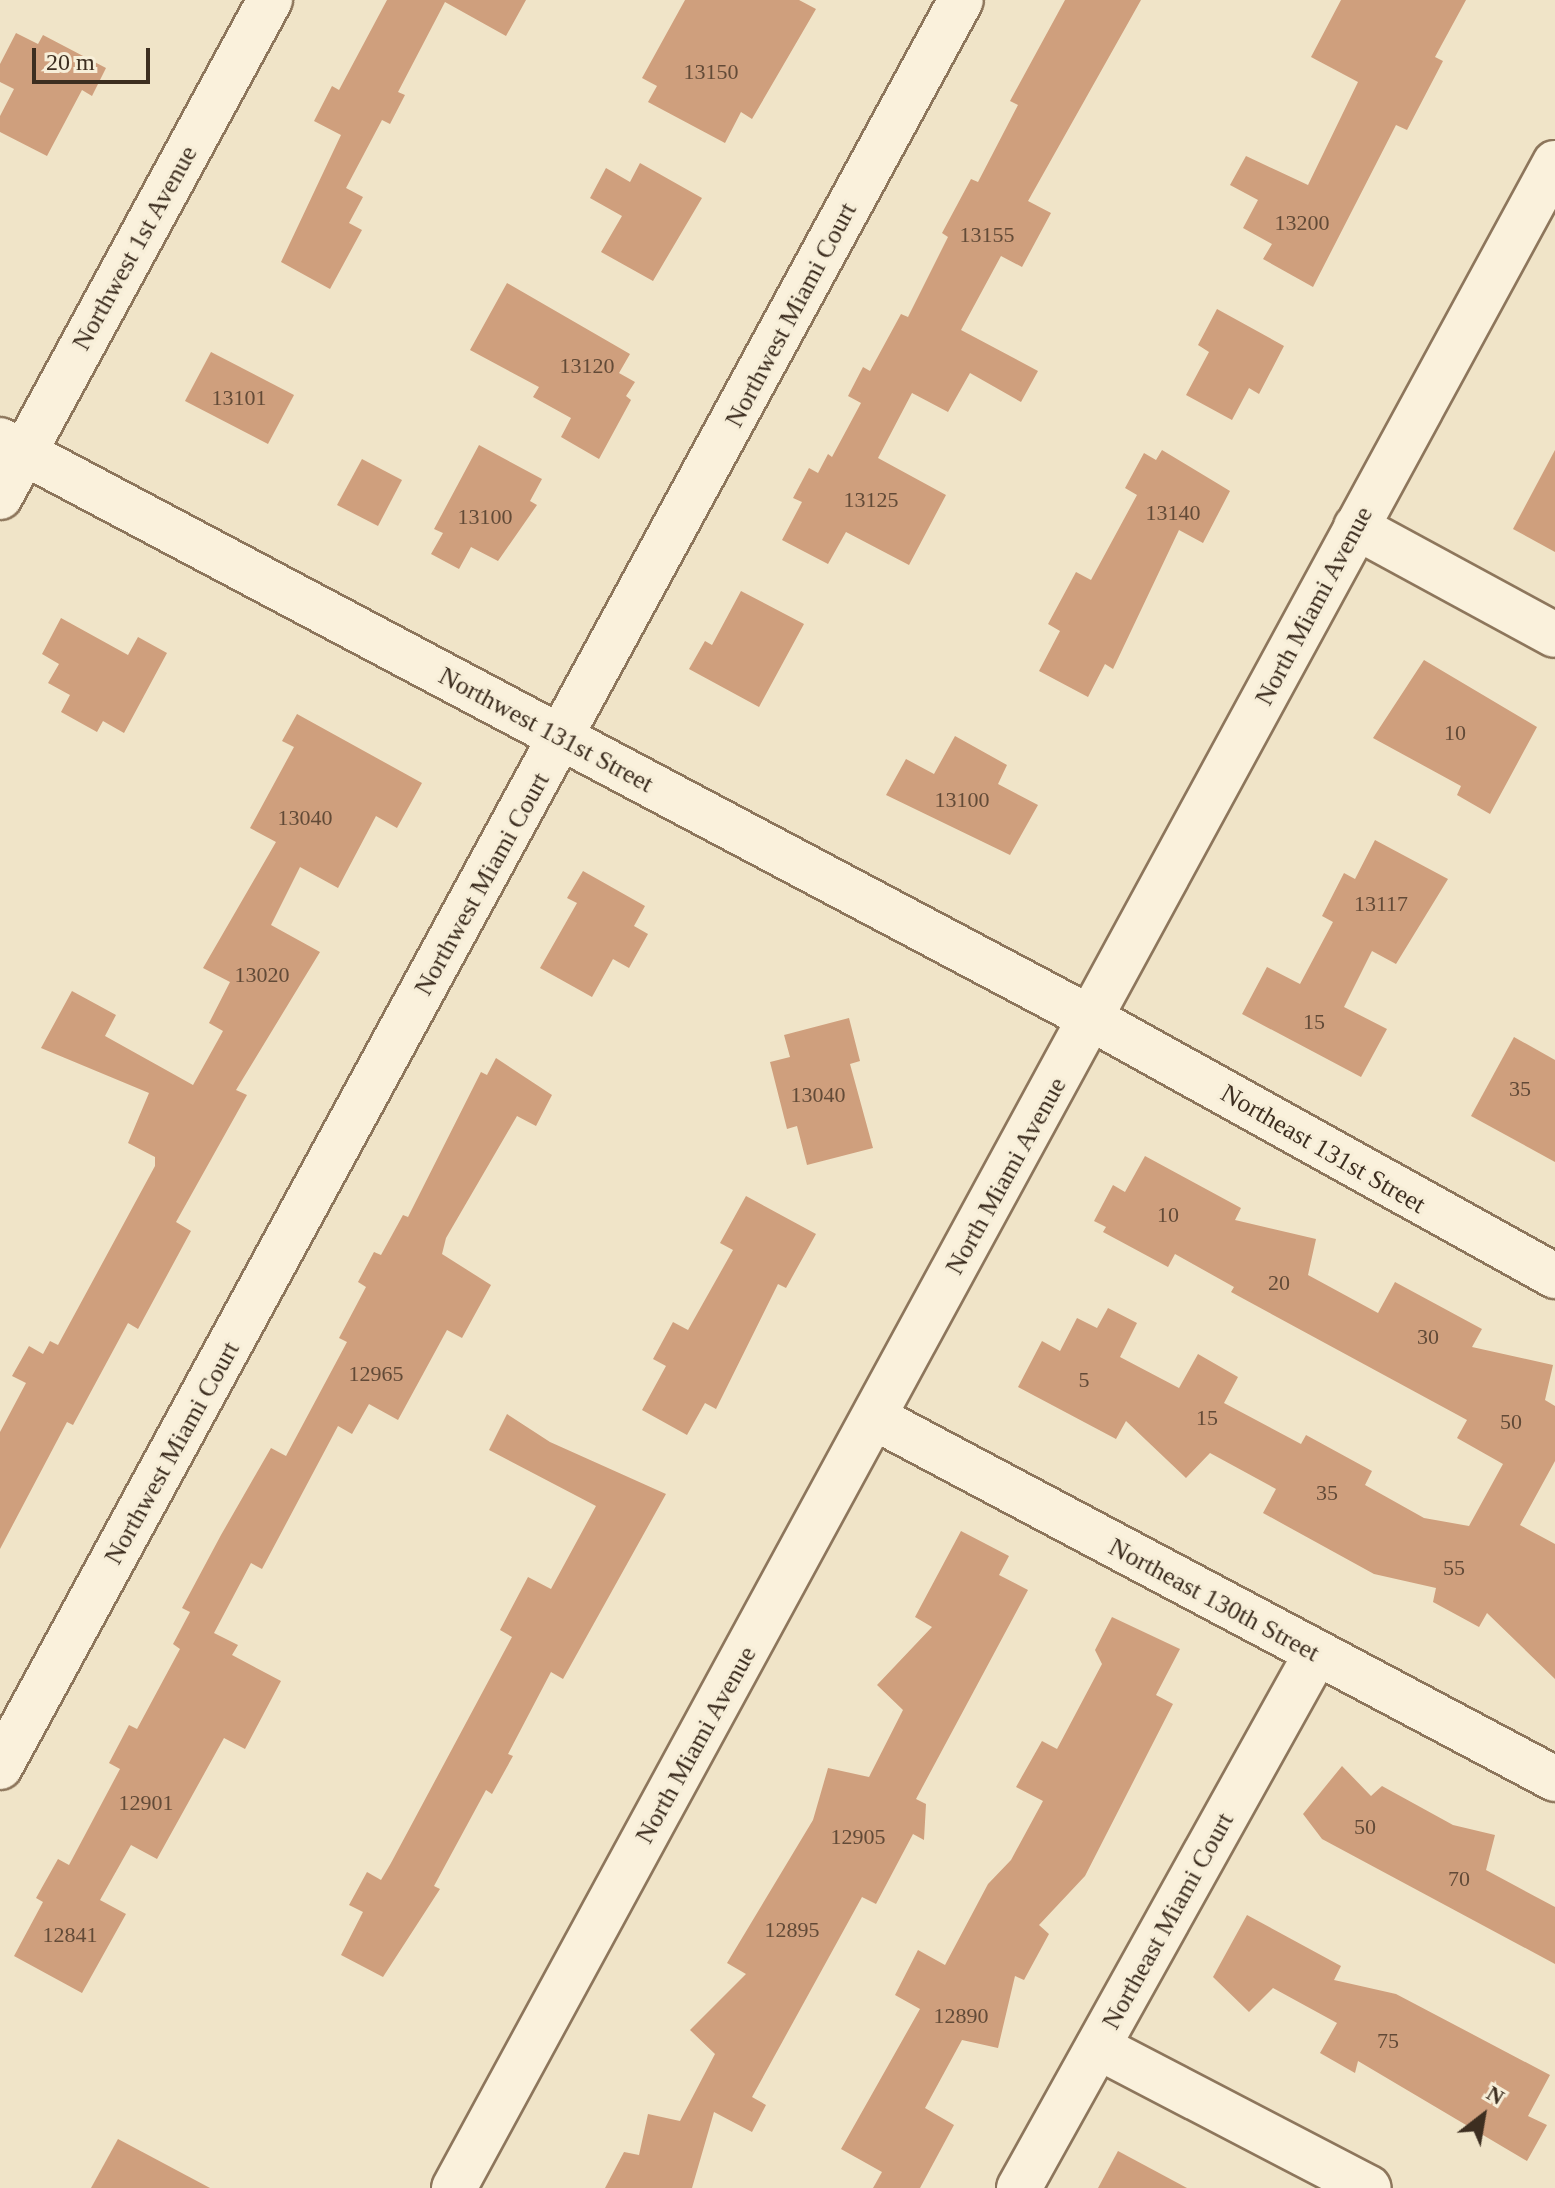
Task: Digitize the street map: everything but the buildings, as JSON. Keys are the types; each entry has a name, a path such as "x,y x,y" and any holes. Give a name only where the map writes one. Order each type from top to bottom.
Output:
{"street":[{"name":"Northwest 1st Avenue","path":"0,497 12,446 270,0"},
{"name":"Northwest Miami Court","path":"0,1767 562,739 961,0"},
{"name":"North Miami Avenue","path":"454,2188 1555,163"},
{"name":"Northwest 131st Street","path":"12,446 1092,1019"},
{"path":"1356,527 1555,635"},
{"name":"Northeast 131st Street","path":"1092,1019 1555,1276"},
{"name":"Northeast 130th Street","path":"875,1418 1555,1779"},
{"name":"Northeast Miami Court","path":"1019,2188 1316,1654"},
{"path":"1098,2047 1369,2188"}]}
